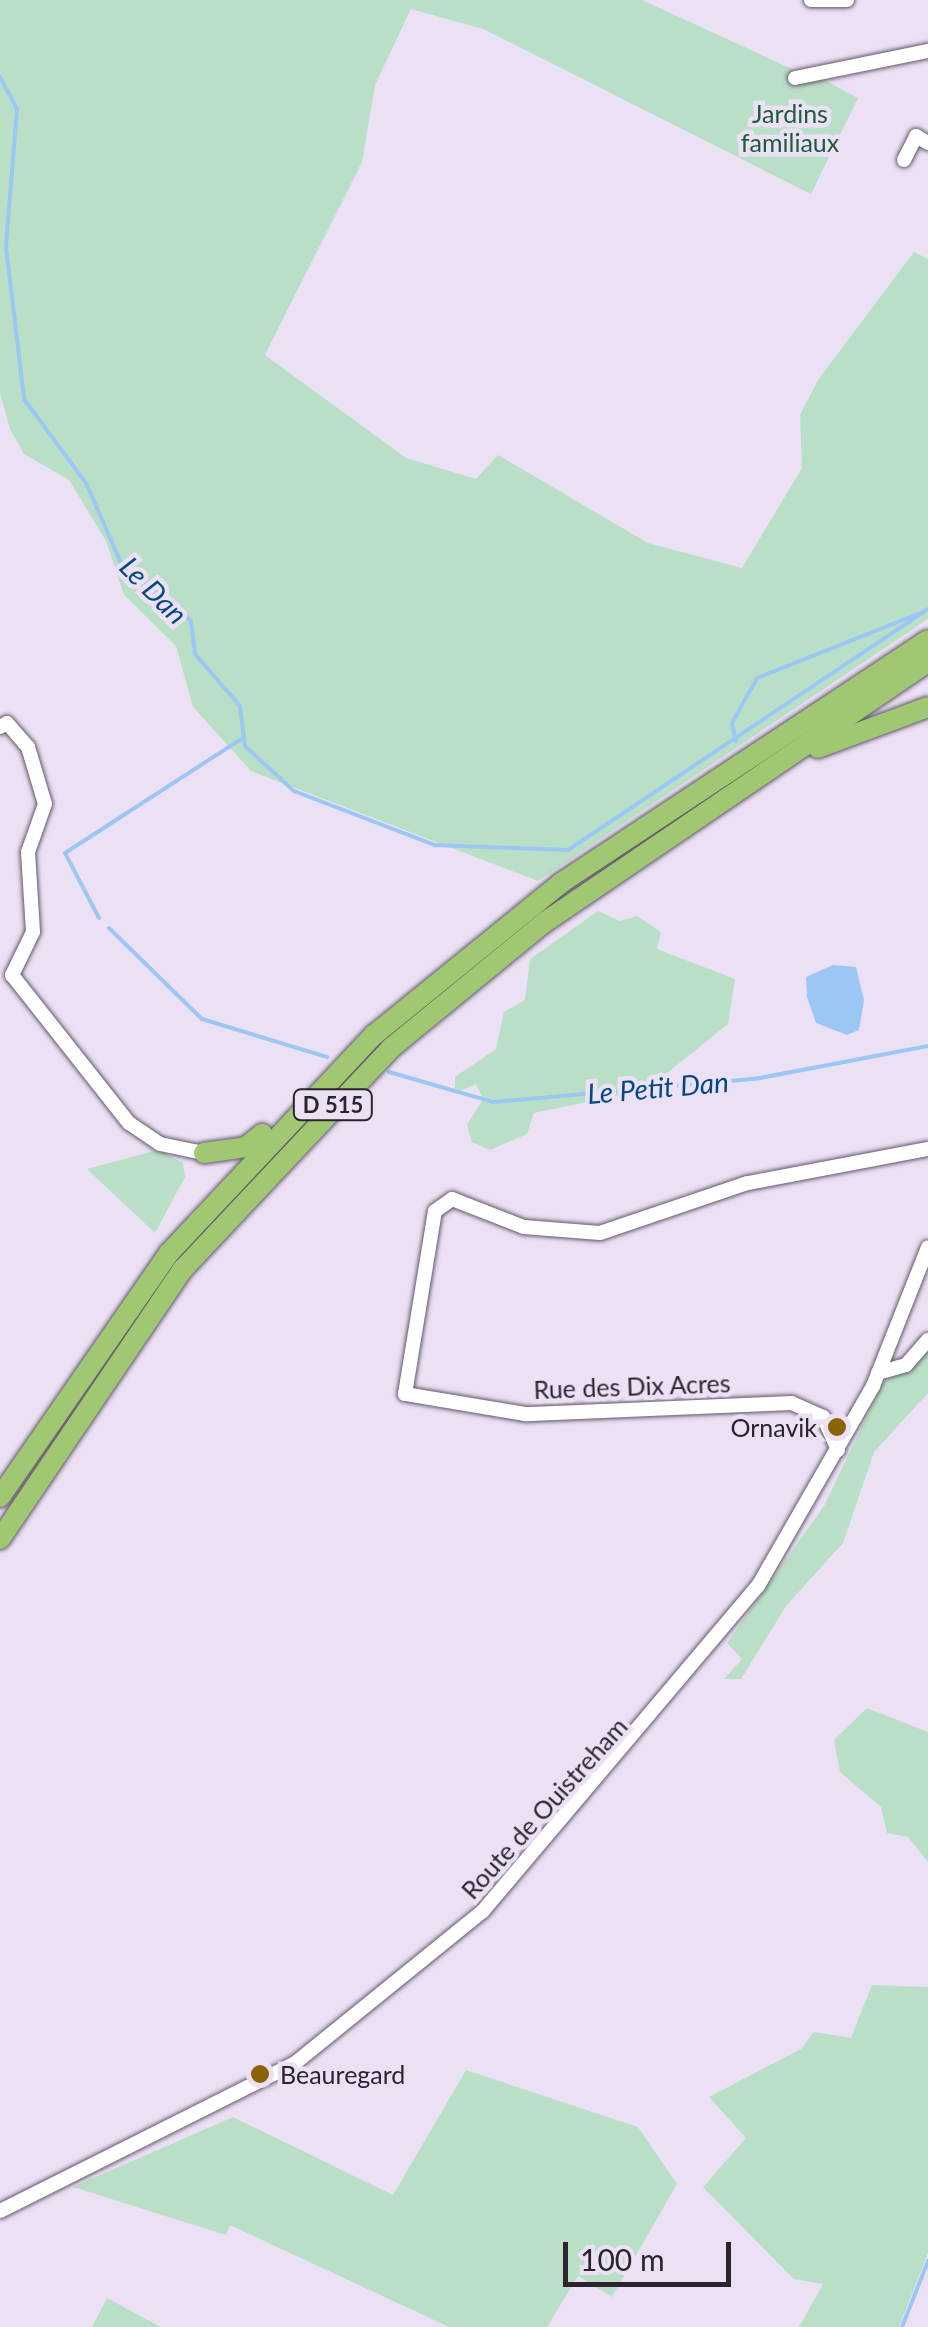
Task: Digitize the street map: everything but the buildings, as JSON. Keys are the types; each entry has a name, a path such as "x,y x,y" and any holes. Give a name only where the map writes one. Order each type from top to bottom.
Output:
{"highway":[{"name":"D 515","path":"0,1497 78,1376 214,1199 280,1127 526,908 928,640"},
{"name":"D 515","path":"0,1539 144,1320 318,1119 490,963 928,662"},
{"path":"766,771 928,707"},
{"path":"204,1153 241,1148 280,1127"},
{"path":"204,1153 222,1168 214,1199"}],"street":[{"path":"811,0 847,0"},
{"path":"795,78 928,52"},
{"path":"904,160 916,136 928,143"},
{"path":"0,727 7,723 28,747 46,804 28,852 33,932 12,976 129,1123 160,1144 204,1153"},
{"name":"Rue des Dix Acres","path":"838,1450 822,1417 792,1403 525,1414 405,1394 440,1202 524,1227 600,1233 748,1183 928,1149"},
{"name":"Route de Ouistreham","path":"0,2211 278,2074 446,1946 709,1649 789,1539 878,1373 928,1247"},
{"path":"878,1373 906,1365 928,1340"}],"green space":[{"name":"Jardins familiaux","path":"0,0 642,0 792,69 800,81 811,73 858,98 811,194 483,29 411,9 375,85 362,162 265,355 406,458 476,479 498,455 648,543 742,568 802,468 800,415 818,380 914,252 928,259 928,619 538,881 251,771 193,707 176,646 124,595 106,541 69,480 24,454 10,429 0,393"},
{"path":"598,911 620,921 637,916 661,932 657,949 735,979 728,1024 646,1090 534,1113 527,1134 490,1150 472,1142 467,1125 483,1099 476,1084 455,1093 455,1077 496,1049 504,1012 525,1000 530,959"},
{"path":"158,1150 183,1163 185,1177 155,1233 87,1169"},
{"path":"928,1350 928,1393 874,1452 843,1543 786,1606 741,1679 724,1679 742,1659 727,1643 824,1506 883,1383"},
{"path":"867,1708 928,1732 928,1862 908,1837 887,1833 881,1807 840,1772 834,1740"},
{"path":"872,1985 928,1987 928,2253 899,2327 799,2327 823,2284 794,2279 703,2187 746,2138 709,2097 801,2049 814,2032 851,2038"},
{"path":"466,2070 638,2127 677,2184 612,2297 578,2276 547,2327 449,2327 230,2225 226,2235 73,2187 233,2117 393,2195"},
{"path":"107,2298 161,2327 92,2327"}],"water":[{"path":"833,965 856,967 864,1000 859,1030 847,1035 816,1023 807,997 806,977"}],"waterway":[{"name":"Le Dan","path":"0,77 17,109 6,247 24,399 86,483 120,561 191,621 195,654 240,706 245,746 294,791 435,845 568,850 928,609"},
{"name":"Le Dan","path":"736,741 732,723 757,678 920,613"},
{"name":"Le Petit Dan","path":"99,918 65,853 241,739"},
{"name":"Le Petit Dan","path":"109,928 202,1019 327,1057"},
{"name":"Le Petit Dan","path":"389,1072 493,1102 760,1078 928,1046"},
{"path":"902,2327 928,2261"}],"place":[{"name":"Ornavik","path":"837,1427"},
{"name":"Beauregard","path":"260,2074"}]}
